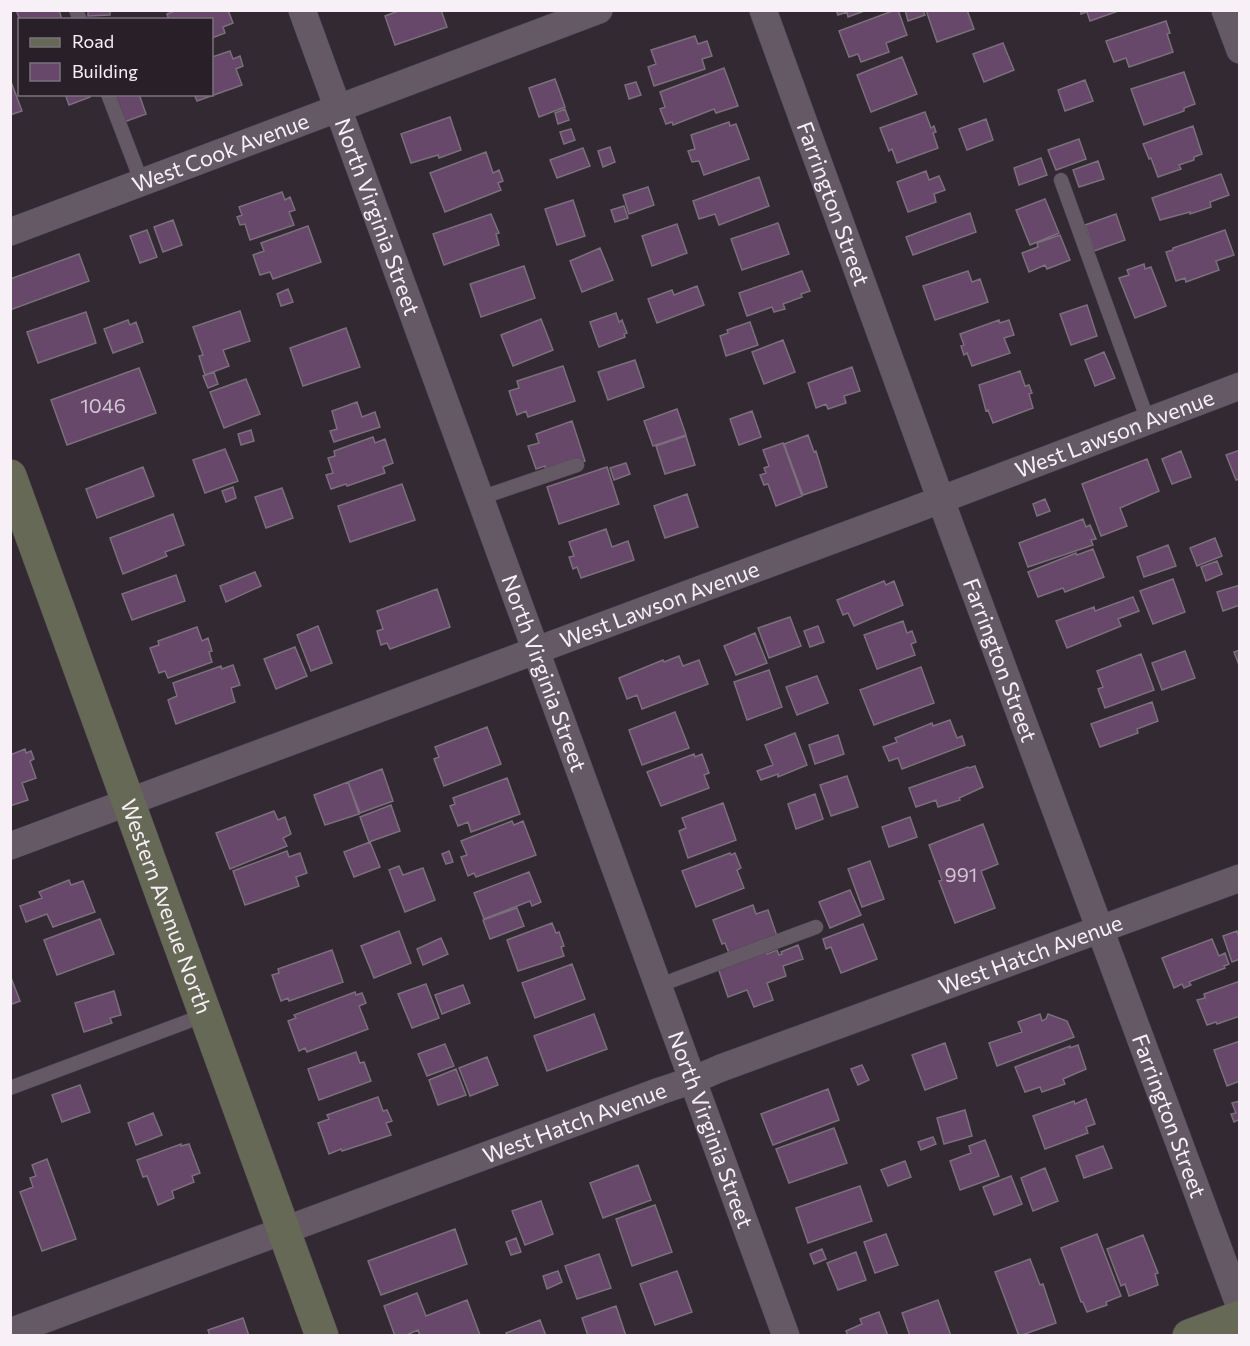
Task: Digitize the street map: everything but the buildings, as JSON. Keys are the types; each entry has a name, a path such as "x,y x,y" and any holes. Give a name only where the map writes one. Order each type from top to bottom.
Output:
{"street":[{"name":"North Virginia Street","path":"302,10 786,1335"},
{"name":"West Cook Avenue","path":"10,232 339,110 598,10"},
{"name":"Farrington Street","path":"763,10 1239,1307"},
{"path":"1225,10 1239,50"},
{"name":"West Lawson Avenue","path":"10,846 941,500 1239,386"},
{"name":"Western Avenue North","path":"10,476 322,1335"},
{"name":"West Hatch Avenue","path":"10,1332 1239,878"},
{"path":"1189,1335 1239,1317"}],"lane":[{"path":"109,96 142,183"},
{"path":"1061,180 1148,421"},
{"path":"480,498 577,465"},
{"path":"660,985 816,927"},
{"path":"10,1088 206,1015"}]}
